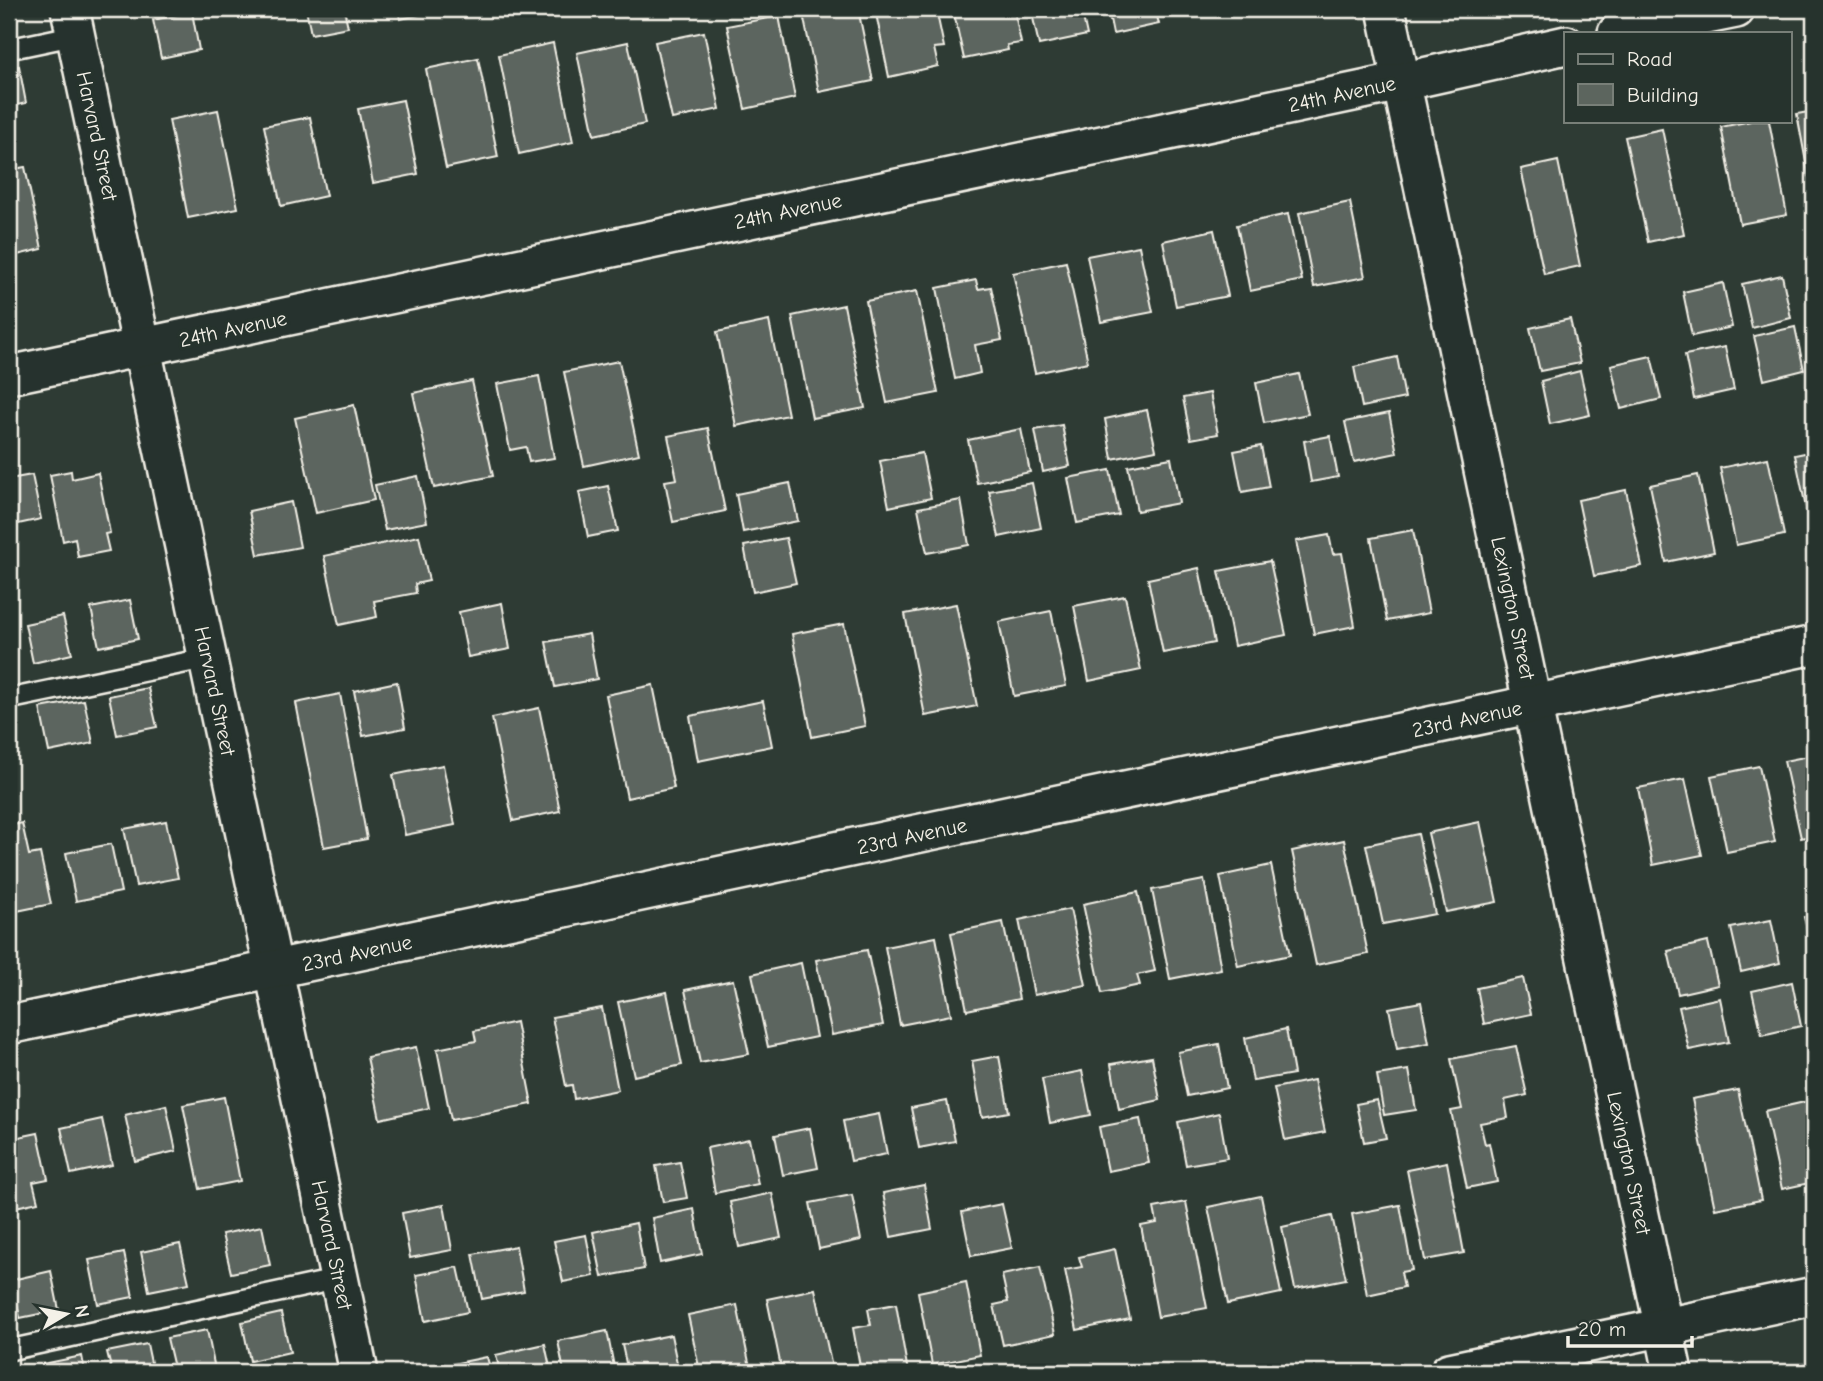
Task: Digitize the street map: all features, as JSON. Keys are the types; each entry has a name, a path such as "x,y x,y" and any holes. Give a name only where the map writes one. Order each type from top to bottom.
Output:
{"street":[{"name":"Lexington Street","path":"1386,9 1673,1372"},
{"path":"1622,32 1736,9"},
{"name":"Harvard Street","path":"74,22 359,1372"},
{"name":"24th Avenue","path":"9,376 1564,45"},
{"name":"23rd Avenue","path":"9,1025 1814,645"},
{"path":"1449,1372 1814,1296"}],"lane":[{"path":"9,49 74,22"},
{"path":"9,699 208,658"},
{"path":"9,1350 339,1279"}],"building":[{"path":"306,9 344,9 348,27 311,34"},
{"path":"398,9 438,9 439,11 400,19"},
{"path":"802,9 858,9 873,81 819,92"},
{"path":"875,9 936,9 944,47 934,48 938,66 889,77"},
{"path":"953,9 1014,9 1021,43 1007,45 1008,50 964,59"},
{"path":"1031,9 1091,9 1093,16 1083,17 1087,35 1039,45"},
{"path":"1108,9 1168,9 1169,14 1157,16 1159,24 1113,34"},
{"path":"1186,9 1208,9 1187,13"},
{"path":"192,12 199,50 161,58 153,20"},
{"path":"779,16 795,98 745,109 727,26"},
{"path":"704,32 720,109 672,119 655,42"},
{"path":"628,42 645,124 594,135 577,53"},
{"path":"553,43 573,142 519,154 499,55"},
{"path":"478,58 498,157 446,168 426,69"},
{"path":"19,66 26,103 9,107 9,68"},
{"path":"403,100 418,174 373,183 358,109"},
{"path":"218,110 238,208 188,218 169,120"},
{"path":"1814,111 1814,205 1797,114"},
{"path":"310,117 326,196 281,206 264,126"},
{"path":"1746,122 1769,122 1787,215 1740,224 1721,127"},
{"path":"1662,129 1684,234 1648,242 1625,137"},
{"path":"1558,161 1580,266 1544,274 1521,169"},
{"path":"25,167 42,249 9,257 9,170"},
{"path":"1350,202 1365,277 1314,287 1299,213"},
{"path":"1288,214 1302,280 1250,291 1237,225"},
{"path":"1214,230 1228,296 1176,306 1163,241"},
{"path":"1139,246 1153,312 1101,322 1087,256"},
{"path":"1066,262 1088,362 1035,373 1013,273"},
{"path":"1782,275 1791,318 1752,328 1742,284"},
{"path":"976,280 978,289 991,287 1002,340 975,345 980,373 955,379 937,288"},
{"path":"1723,283 1732,327 1692,336 1683,292"},
{"path":"917,291 938,393 887,403 866,301"},
{"path":"844,305 865,408 812,418 792,316"},
{"path":"1570,319 1580,363 1540,371 1530,328"},
{"path":"769,321 788,415 736,426 717,332"},
{"path":"1795,327 1804,370 1764,380 1754,336"},
{"path":"1725,347 1734,390 1694,399 1685,355"},
{"path":"1651,356 1661,399 1621,409 1611,365"},
{"path":"1397,357 1405,398 1362,407 1354,367"},
{"path":"619,361 639,454 584,466 564,372"},
{"path":"1580,371 1590,415 1550,424 1541,381"},
{"path":"1299,374 1308,414 1264,423 1256,383"},
{"path":"539,376 554,458 529,462 526,447 510,450 497,384"},
{"path":"472,381 493,476 434,488 413,393"},
{"path":"1210,393 1218,434 1191,439 1183,398"},
{"path":"354,405 374,500 316,513 295,418"},
{"path":"1147,410 1156,450 1112,459 1105,419"},
{"path":"1389,413 1397,453 1354,462 1345,422"},
{"path":"1062,425 1070,466 1043,472 1035,430"},
{"path":"708,428 725,511 673,522 665,481 677,479 668,436"},
{"path":"1021,429 1030,472 977,483 968,440"},
{"path":"1330,436 1338,477 1311,482 1304,441"},
{"path":"1261,446 1269,487 1242,492 1234,451"},
{"path":"1814,451 1814,531 1811,532 1795,455"},
{"path":"922,453 931,498 889,507 880,461"},
{"path":"1171,458 1179,503 1137,511 1128,466"},
{"path":"1768,458 1784,535 1736,545 1720,468"},
{"path":"1110,470 1119,515 1077,523 1068,478"},
{"path":"71,471 72,479 98,473 110,533 105,534 109,551 78,557 75,538 63,541 50,475"},
{"path":"32,475 41,519 9,526 9,479"},
{"path":"1698,475 1714,552 1666,562 1650,485"},
{"path":"418,476 427,522 385,530 375,485"},
{"path":"790,483 798,521 743,532 736,494"},
{"path":"1032,483 1041,528 999,537 989,491"},
{"path":"608,486 618,531 588,537 579,492"},
{"path":"1626,490 1642,566 1594,576 1578,500"},
{"path":"961,500 969,545 927,553 918,508"},
{"path":"291,502 300,547 258,555 249,511"},
{"path":"1413,530 1429,613 1387,621 1371,538"},
{"path":"1329,535 1333,554 1342,553 1355,626 1314,634 1296,541"},
{"path":"419,536 429,581 415,584 416,593 374,601 377,617 339,625 324,556"},
{"path":"786,538 796,583 753,592 744,546"},
{"path":"1270,561 1286,635 1234,646 1219,571"},
{"path":"1199,568 1214,643 1163,653 1148,579"},
{"path":"1125,596 1141,670 1089,681 1074,606"},
{"path":"130,600 138,639 99,647 91,608"},
{"path":"502,603 510,649 468,657 459,612"},
{"path":"956,604 977,706 925,716 905,614"},
{"path":"1051,611 1066,686 1014,696 999,622"},
{"path":"63,616 72,654 33,663 25,624"},
{"path":"844,624 865,726 812,737 792,634"},
{"path":"589,634 597,679 555,687 546,642"},
{"path":"397,682 405,728 363,736 354,691"},
{"path":"653,685 674,788 627,798 606,695"},
{"path":"148,688 157,727 117,735 109,696"},
{"path":"340,694 367,839 324,847 296,703"},
{"path":"84,700 93,743 49,752 40,708"},
{"path":"763,701 772,746 698,761 690,716"},
{"path":"539,708 560,811 513,821 492,718"},
{"path":"1814,755 1814,835 1801,838 1784,761"},
{"path":"443,765 455,825 405,835 393,775"},
{"path":"1759,766 1775,842 1727,852 1711,776"},
{"path":"1685,779 1702,855 1653,865 1638,788"},
{"path":"166,821 178,878 136,886 124,829"},
{"path":"1480,822 1497,902 1446,912 1428,833"},
{"path":"22,823 29,855 40,853 51,904 12,912 9,896 9,826"},
{"path":"1418,834 1435,914 1383,924 1366,845"},
{"path":"1344,840 1368,954 1316,965 1292,851"},
{"path":"111,844 121,892 76,901 66,853"},
{"path":"1271,865 1290,955 1238,966 1220,876"},
{"path":"1204,880 1221,969 1170,979 1152,890"},
{"path":"1138,892 1155,971 1137,975 1140,985 1102,993 1083,904"},
{"path":"1070,909 1086,985 1034,995 1019,920"},
{"path":"1814,915 1814,960 1804,917"},
{"path":"1771,920 1780,963 1741,972 1731,928"},
{"path":"1003,922 1019,999 967,1010 951,933"},
{"path":"936,937 951,1015 900,1025 885,947"},
{"path":"1708,942 1718,985 1678,994 1668,951"},
{"path":"867,950 883,1025 832,1035 816,960"},
{"path":"801,963 816,1037 768,1047 752,974"},
{"path":"1523,978 1531,1014 1484,1024 1477,988"},
{"path":"733,980 749,1054 700,1063 685,990"},
{"path":"1792,982 1801,1026 1762,1035 1752,991"},
{"path":"667,992 682,1065 634,1076 618,1002"},
{"path":"1720,998 1729,1042 1689,1050 1679,1007"},
{"path":"1421,1002 1429,1043 1397,1049 1389,1008"},
{"path":"602,1008 618,1090 574,1099 572,1085 566,1086 552,1017"},
{"path":"516,1022 532,1104 451,1120 437,1049 476,1041 474,1031"},
{"path":"1286,1029 1294,1074 1253,1081 1245,1038"},
{"path":"1219,1044 1227,1088 1187,1096 1178,1052"},
{"path":"1516,1046 1527,1095 1505,1100 1508,1118 1480,1123 1485,1144 1489,1143 1497,1182 1467,1188 1451,1111 1462,1109 1451,1059"},
{"path":"416,1047 429,1108 380,1119 367,1057"},
{"path":"999,1056 1009,1112 982,1117 972,1061"},
{"path":"1152,1057 1160,1100 1119,1109 1111,1064"},
{"path":"1409,1070 1416,1110 1384,1115 1377,1075"},
{"path":"1082,1071 1091,1115 1050,1123 1042,1079"},
{"path":"1314,1080 1325,1132 1285,1140 1274,1088"},
{"path":"1738,1090 1761,1200 1715,1209 1692,1099"},
{"path":"224,1097 240,1181 200,1189 183,1105"},
{"path":"1377,1100 1386,1138 1364,1142 1356,1104"},
{"path":"947,1101 955,1141 919,1148 911,1108"},
{"path":"1809,1101 1814,1126 1814,1182 1782,1189 1765,1111"},
{"path":"166,1105 176,1151 135,1161 125,1115"},
{"path":"1219,1113 1227,1158 1186,1165 1178,1122"},
{"path":"879,1114 887,1154 851,1161 843,1121"},
{"path":"102,1119 112,1165 71,1174 61,1128"},
{"path":"1140,1119 1149,1163 1108,1171 1099,1127"},
{"path":"810,1128 818,1168 783,1175 775,1135"},
{"path":"38,1133 48,1179 33,1182 38,1202 11,1208 9,1139"},
{"path":"749,1139 758,1184 715,1193 707,1148"},
{"path":"680,1162 687,1198 663,1202 656,1166"},
{"path":"1447,1162 1464,1253 1425,1260 1407,1170"},
{"path":"924,1185 932,1229 891,1237 883,1193"},
{"path":"772,1193 781,1238 739,1247 730,1202"},
{"path":"852,1195 861,1240 819,1249 810,1203"},
{"path":"1261,1196 1281,1293 1228,1304 1208,1207"},
{"path":"1186,1202 1207,1308 1158,1317 1141,1226 1157,1223 1154,1208"},
{"path":"1002,1204 1012,1248 971,1256 962,1212"},
{"path":"444,1205 452,1250 410,1258 402,1213"},
{"path":"1400,1205 1412,1270 1401,1272 1404,1287 1367,1295 1352,1214"},
{"path":"694,1209 702,1254 660,1263 652,1218"},
{"path":"1332,1216 1346,1279 1295,1289 1282,1227"},
{"path":"636,1223 644,1269 602,1277 593,1232"},
{"path":"262,1226 270,1265 231,1273 222,1234"},
{"path":"586,1235 594,1276 563,1282 554,1241"},
{"path":"180,1244 189,1283 149,1291 141,1252"},
{"path":"516,1246 524,1291 482,1299 473,1254"},
{"path":"1115,1249 1130,1319 1077,1330 1065,1270 1082,1267 1079,1257"},
{"path":"124,1253 133,1297 98,1304 89,1260"},
{"path":"458,1267 468,1312 425,1321 416,1275"},
{"path":"1040,1267 1055,1334 1003,1345 994,1305 1008,1302 1002,1275"},
{"path":"51,1271 59,1310 20,1318 12,1280"},
{"path":"966,1282 980,1355 932,1365 918,1292"},
{"path":"815,1289 833,1372 782,1372 767,1299"},
{"path":"896,1304 908,1372 861,1372 853,1328 871,1325 868,1309"},
{"path":"737,1305 751,1372 700,1372 688,1315"},
{"path":"281,1313 290,1352 250,1361 242,1322"},
{"path":"207,1330 215,1369 175,1372 167,1338"},
{"path":"607,1331 615,1372 564,1372 558,1341"},
{"path":"671,1335 679,1372 628,1372 622,1345"},
{"path":"147,1344 153,1372 112,1372 107,1352"},
{"path":"545,1344 551,1372 500,1372 496,1355"},
{"path":"82,1356 85,1372 44,1372 43,1364"},
{"path":"487,1357 491,1372 429,1372 428,1369"}]}
